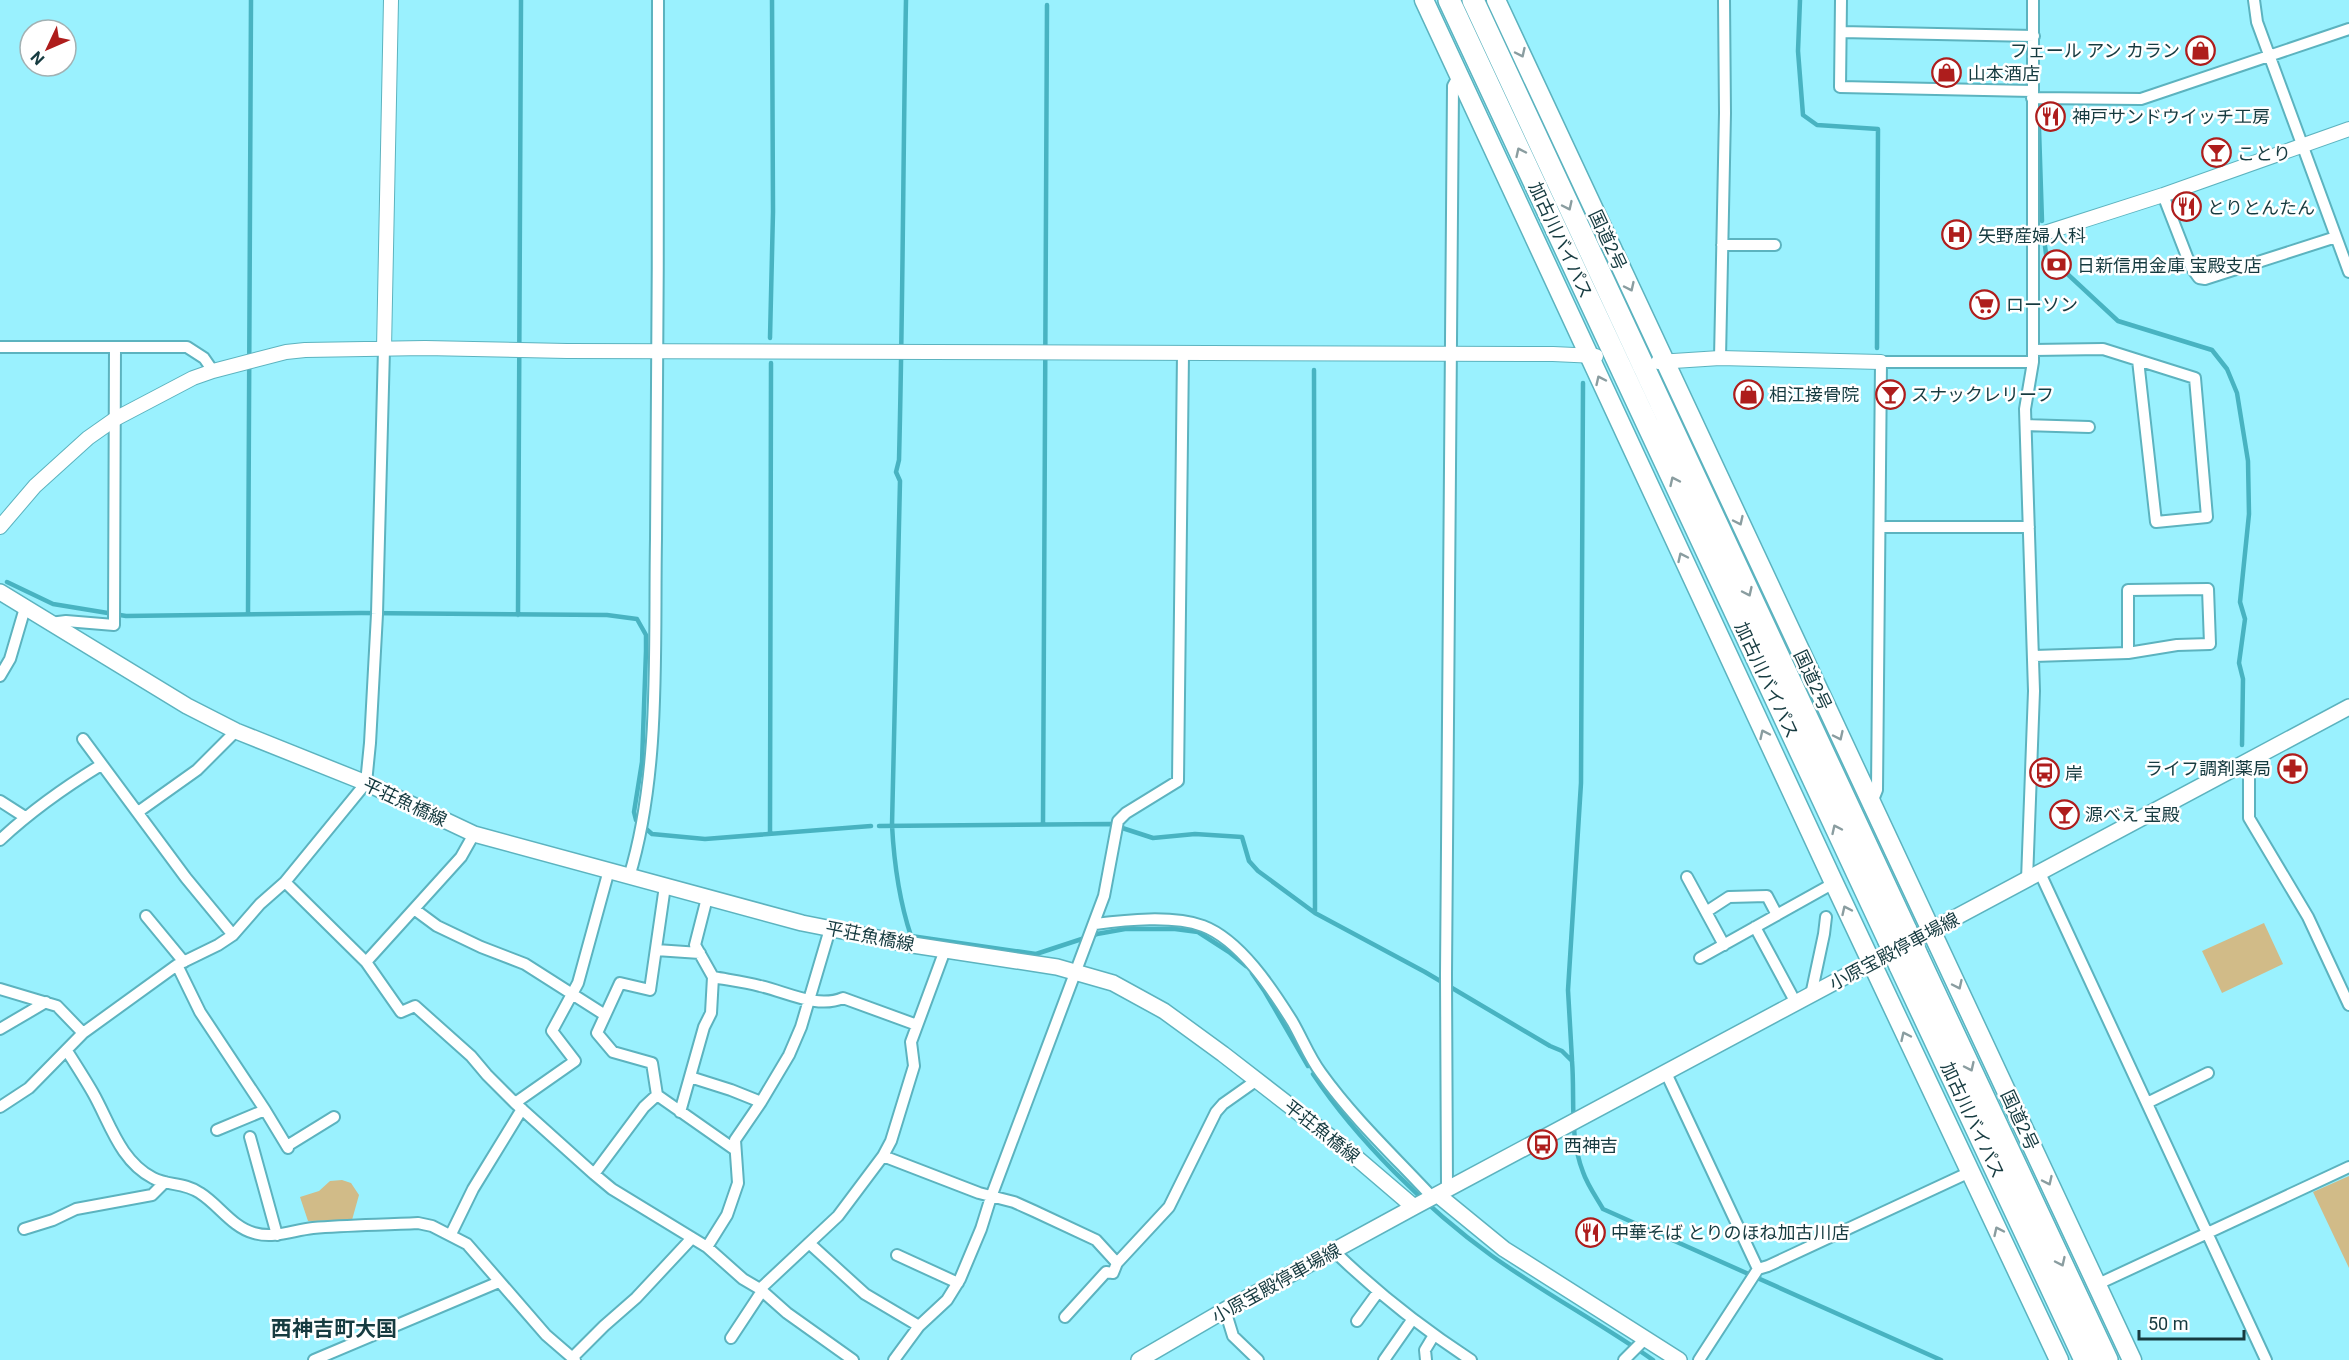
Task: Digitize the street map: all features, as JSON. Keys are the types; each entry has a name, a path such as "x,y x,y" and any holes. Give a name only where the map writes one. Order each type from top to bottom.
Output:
{"highway":[{"path":"1424,0 1594,356 1834,883 2058,1360"},
{"name":"加古川バイパス","path":"1449,0 1897,934"},
{"name":"加古川バイパス","path":"1473,0 1897,934 2085,1360"},
{"name":"国道2号","path":"1496,0 1661,362 1933,932 2132,1360"},
{"name":"加古川バイパス","path":"1909,961 2107,1360"}],"main road":[{"name":"平荘魚橋線","path":"0,592 188,706 236,731 366,783 474,834 830,929 1057,967 1113,982 1164,1011 1352,1154 1430,1199 1678,1360"},
{"name":"小原宝殿停車場線","path":"1139,1360 1225,1310 1430,1199 1933,932 2349,707"}],"street":[{"path":"0,1107 29,1088 83,1033 180,964 233,935 260,904 285,882 366,783 377,609 391,0"},
{"path":"629,877 641,836 653,719 658,351 658,0"},
{"path":"1720,358 1724,0"},
{"path":"1841,0 1840,87 2141,99 2349,29"},
{"path":"2033,0 2033,362 2025,409 2034,656 2034,876 2147,1103 2266,1360"},
{"path":"2254,0 2257,22 2349,273"},
{"path":"1841,32 2034,36"},
{"path":"1430,1199 1447,996 1453,86 1460,75"},
{"path":"2032,237 2163,195 2349,129"},
{"path":"2163,195 2191,267 2199,278 2205,279 2336,237"},
{"path":"1722,245 1775,245"},
{"path":"0,347 187,347 204,358 213,371"},
{"path":"50,623 66,621 114,625 116,347"},
{"path":"0,527 35,486 60,462 115,419 193,378 286,352 384,349 911,350 1594,356"},
{"path":"2033,350 2103,349 2138,360 2195,378 2208,517 2156,522 2138,360"},
{"path":"894,1360 920,1326 947,1300 958,1283 981,1229 1104,896 1118,821 1126,813 1178,781 1183,353"},
{"path":"1661,362 1720,358 1881,362 2033,362"},
{"path":"1871,805 1877,790 1881,362"},
{"path":"2026,425 2089,427"},
{"path":"1886,527 2029,527"},
{"path":"2034,656 2128,653 2177,645 2210,644 2208,589 2128,590 2128,653"},
{"path":"0,676 10,659 25,608"},
{"path":"138,812 196,770 236,731"},
{"path":"83,739 129,804 138,812 186,878 233,935"},
{"path":"2249,762 2249,818 2308,917 2349,1005"},
{"path":"0,840 25,817 101,765"},
{"path":"0,801 25,817"},
{"path":"366,962 461,857 474,834"},
{"path":"451,1234 519,1106 575,1061 552,1031 574,994 589,948 609,870"},
{"path":"1687,877 1724,945"},
{"path":"285,882 366,962 401,1012 415,1006 471,1056 519,1106 612,1189 707,1247 743,1279 761,1290 787,1313 853,1360"},
{"path":"1700,958 1834,883"},
{"path":"665,886 650,990 620,983 597,1034 613,1052 652,1063 657,1095 734,1149"},
{"path":"1706,912 1729,897 1767,896 1777,915"},
{"path":"680,1112 704,1027 711,1013 713,977 695,945 707,898"},
{"path":"414,909 437,926 480,947 525,964 605,1015"},
{"path":"146,916 180,964 200,1012 265,1110 287,1148 334,1116"},
{"path":"1811,995 1826,917"},
{"path":"1091,933 1148,920 1181,922 1204,926 1239,951 1275,993 1313,1062 1340,1100 1430,1199"},
{"path":"1755,927 1796,1003"},
{"path":"707,1247 727,1215 738,1183 735,1140 789,1055 809,1000 830,929"},
{"path":"656,950 700,953"},
{"path":"731,1338 761,1290 838,1216 884,1156 910,1084 914,1066 911,1042 945,950"},
{"path":"713,977 760,986 809,1000 832,1002 843,998 917,1025"},
{"path":"0,989 57,1006 83,1033"},
{"path":"0,1029 46,1002"},
{"path":"67,1051 94,1094 114,1136 130,1159 151,1178 182,1184 200,1193 238,1226 255,1234 277,1235 311,1228 418,1223 451,1234 467,1244 546,1335 574,1359 692,1238"},
{"path":"1666,1073 1757,1270"},
{"path":"2147,1103 2208,1073"},
{"path":"690,1077 761,1102"},
{"path":"1065,1317 1106,1272 1113,1273 1117,1263 1169,1207 1216,1112 1223,1104 1257,1080"},
{"path":"594,1174 644,1107 657,1095"},
{"path":"217,1130 265,1110"},
{"path":"250,1137 277,1235"},
{"path":"884,1156 991,1197 1014,1202 1096,1240 1117,1263"},
{"path":"2097,1285 2349,1167"},
{"path":"1699,1360 1757,1270 1970,1172"},
{"path":"24,1228 53,1220 76,1209 152,1195 165,1182"},
{"path":"810,1243 865,1294 920,1326"},
{"path":"1334,1251 1412,1320 1471,1360"},
{"path":"897,1255 958,1283"},
{"path":"314,1360 500,1282"},
{"path":"1357,1320 1378,1292"},
{"path":"1225,1310 1233,1336 1258,1360"},
{"path":"1384,1360 1412,1320"},
{"path":"1426,1360 1425,1350 1434,1335"},
{"path":"1624,1360 1645,1339"}],"shaded area":[{"path":"2264,923 2283,964 2222,993 2202,951"},
{"path":"2349,1176 2349,1268 2313,1192"},
{"path":"342,1180 351,1183 359,1195 352,1220 308,1221 300,1197 319,1191 330,1181"}],"waterway":[{"path":"248,614 251,0"},
{"path":"518,615 521,0"},
{"path":"770,338 773,212 772,0"},
{"path":"906,0 899,460 896,472 900,481 892,825 898,881 911,936 1036,954 1097,934 1125,929 1175,929 1198,932 1246,966"},
{"path":"1800,0 1798,51 1803,115 1817,125 1878,129 1877,348"},
{"path":"1043,824 1047,5"},
{"path":"2039,129 2042,221"},
{"path":"2045,246 2046,254 2118,321 2212,350 2227,369 2237,393 2248,461 2249,514 2240,602 2245,619 2239,663 2243,679 2242,745"},
{"path":"770,834 771,363"},
{"path":"1314,370 1315,913"},
{"path":"1572,1060 1568,990 1581,783 1583,383"},
{"path":"7,582 53,604 126,616 361,613 607,615 637,619 646,635 646,651 642,762 634,812 636,820 652,834 705,839 871,826"},
{"path":"879,826 1110,824 1153,838 1195,834 1242,837 1249,861 1258,871 1315,913 1425,972 1562,1051 1572,1061 1576,1145 1583,1172 1603,1209 1941,1360"},
{"path":"1252,973 1308,1066"},
{"path":"1313,1074 1350,1124 1395,1172 1443,1217 1512,1270 1653,1360"}],"place":[{"name":"フェール アン カラン","path":"2201,50"},
{"name":"山本酒店","path":"1947,73"},
{"name":"神戸サンドウイッチ工房","path":"2051,116"},
{"name":"ことり","path":"2216,153"},
{"name":"とりとんたん","path":"2186,207"},
{"name":"矢野産婦人科","path":"1957,235"},
{"name":"日新信用金庫 宝殿支店","path":"2056,265"},
{"name":"ローソン","path":"1985,304"},
{"name":"相江接骨院","path":"1748,394"},
{"name":"スナックレリーフ","path":"1890,394"},
{"name":"ライフ調剤薬局","path":"2292,768"},
{"name":"岸","path":"2044,773"},
{"name":"源べえ 宝殿","path":"2064,814"},
{"name":"西神吉","path":"1543,1145"},
{"name":"中華そば とりのほね加古川店","path":"1590,1232"}],"district":[{"name":"西神吉町大国","path":"334,1329"}]}
